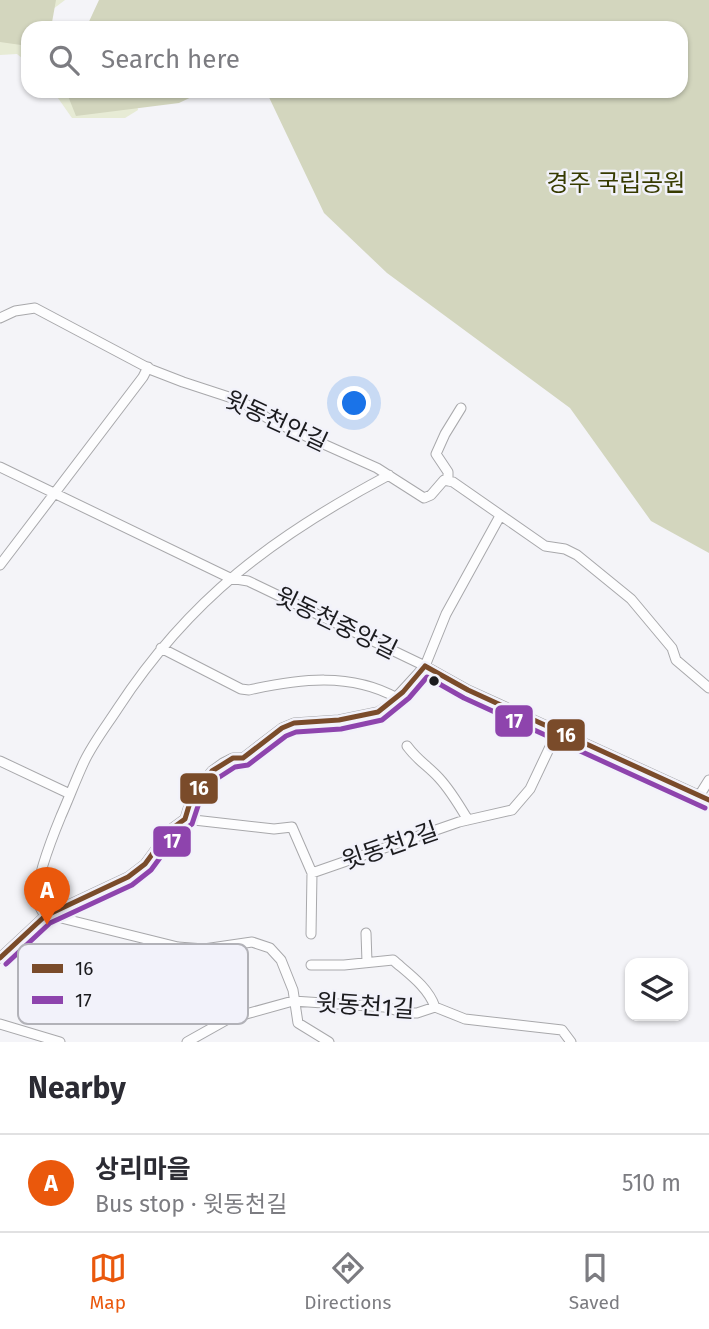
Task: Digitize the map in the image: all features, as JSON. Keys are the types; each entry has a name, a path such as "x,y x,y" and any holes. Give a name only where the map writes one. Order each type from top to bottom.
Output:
{"street":[{"name":"윗동천안길","path":"0,318 15,311 35,308 148,367 241,401 271,421 389,475 424,498 431,495 444,480 448,481"},
{"path":"0,565 144,377 148,367"},
{"path":"461,408 436,454 448,471 448,481 545,546 565,549 577,555 631,599 673,648 676,660 709,688"},
{"name":"윗동천중앙길","path":"0,467 230,578 248,581 557,732 709,800"},
{"path":"47,915 37,901 37,888 51,841 70,794 85,760 135,682 161,648 230,578 268,547 389,475"},
{"path":"0,958 47,915 128,877 145,864 170,830 184,819 191,799 212,771 233,758 243,758 282,728 294,723 339,720 378,712 397,698 425,666 446,614 500,516"},
{"path":"161,648 240,689 249,690 309,679 335,680 366,686 397,698"},
{"name":"윗동천2길","path":"312,873 468,820 512,810 530,789 557,732"},
{"name":"윗동천2길","path":"407,746 417,760 429,768 451,792 468,820"},
{"path":"0,761 70,794"},
{"path":"699,796 709,780"},
{"name":"윗동천2길","path":"184,819 274,829 292,827 312,873 311,934"},
{"name":"윗동천1길","path":"47,915 166,944"},
{"path":"366,933 368,962"},
{"name":"윗동천1길","path":"233,944 245,942 270,948 281,960 293,990 298,1023 329,1042"},
{"name":"윗동천1길","path":"311,965 393,960 421,984 435,1007"},
{"path":"248,1013 293,1001"},
{"name":"윗동천1길","path":"293,1001 384,1007 406,1013 417,1013 435,1007 465,1018 562,1030 571,1042"},
{"path":"0,1024 60,1042"},
{"path":"187,1042 219,1024"}],"green space":[{"path":"0,0 65,0 37,21 21,21 21,57 17,54 0,55"},
{"path":"0,0 56,0 52,21 21,21 21,45 0,42"},
{"name":"경주 국립공원","path":"99,0 709,0 709,553 651,521 570,408 387,273 324,213 269,98 688,98 688,21 89,21"},
{"path":"58,98 144,98 137,103 138,110 125,118 72,118"},
{"path":"69,98 189,98 179,103 76,116"}],"transit line":[{"name":"16","path":"425,666 468,690 709,800"},
{"name":"16","path":"0,958 45,916 128,877 145,864 170,830 185,819 191,799 212,771 233,758 243,758 282,728 294,723 339,720 378,712 403,692 425,666"},
{"name":"17","path":"27,944 50,923 132,885 151,870 176,836 192,824 199,803 218,778 235,767 248,765 286,736 296,732 341,729 382,720 409,698 427,677 464,698 705,808"},
{"name":"17","path":"6,964 18,953"}],"place":[{"name":"상리마을","path":"47,925"}]}
